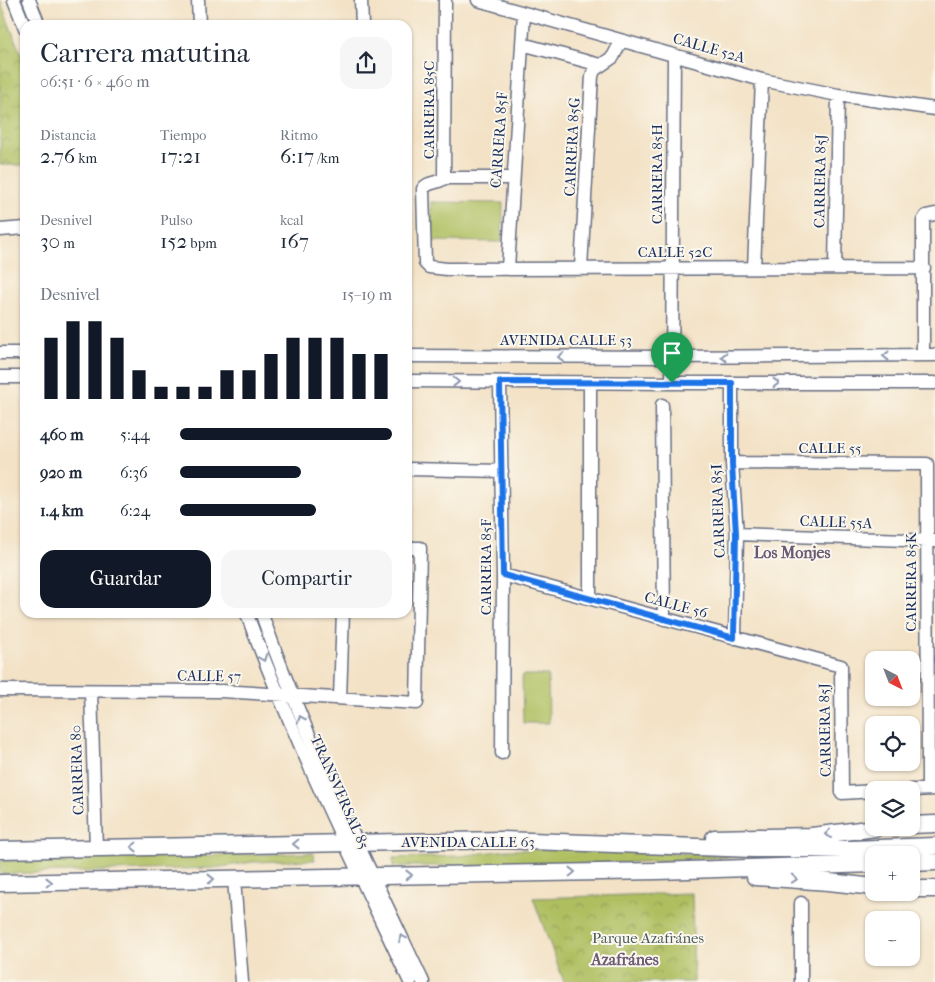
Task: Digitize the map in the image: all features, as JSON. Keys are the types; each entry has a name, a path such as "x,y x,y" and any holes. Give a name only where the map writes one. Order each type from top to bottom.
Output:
{"main road":[{"path":"920,825 935,824"},
{"path":"652,844 729,837 812,836 865,829"},
{"name":"AVENIDA CALLE 63","path":"0,850 502,840 754,849 851,857 865,861"},
{"name":"AVENIDA CALLE 63","path":"0,883 658,871 851,857 935,846"},
{"path":"920,863 935,862"},
{"path":"658,871 865,886"},
{"path":"920,889 935,889"}],"street":[{"path":"14,0 22,20"},
{"path":"29,0 37,20"},
{"path":"198,0 199,20"},
{"path":"361,0 362,20"},
{"name":"CARRERA 85C","path":"426,265 423,189 428,184 441,181 444,178 445,0"},
{"name":"CALLE 52A","path":"485,1 762,80 838,95 933,110"},
{"name":"CARRERA 85F","path":"508,268 524,13"},
{"name":"CARRERA 85G","path":"581,268 592,76 594,70 613,57 621,40"},
{"path":"522,44 600,65"},
{"name":"CARRERA 85H","path":"672,383 674,55"},
{"path":"754,268 762,80"},
{"name":"CARRERA 85J","path":"835,268 838,95"},
{"path":"444,178 513,178"},
{"path":"929,355 923,221 930,215"},
{"path":"0,230 20,228"},
{"name":"CALLE 52C","path":"426,265 447,269 924,268"},
{"path":"0,353 20,353"},
{"name":"AVENIDA CALLE 53","path":"412,356 929,355"},
{"path":"0,376 20,377"},
{"path":"412,381 935,383"},
{"name":"CARRERA 85F","path":"500,382 503,575 502,753"},
{"path":"590,383 590,598"},
{"name":"CARRERA 85I","path":"732,383 732,464 736,534 734,638"},
{"path":"662,405 664,619"},
{"name":"CALLE 55","path":"732,464 927,464"},
{"name":"CARRERA 85K","path":"927,464 931,540 931,789"},
{"path":"412,469 502,471"},
{"name":"CALLE 55A","path":"736,534 931,540"},
{"name":"CALLE 57","path":"0,690 221,691 417,703 414,548"},
{"name":"CALLE 56","path":"503,575 840,666"},
{"name":"TRANSVERSAL 85","path":"249,618 351,843 423,982"},
{"name":"TRANSVERSAL 85","path":"263,618 285,695"},
{"path":"340,698 343,618"},
{"name":"CARRERA 85J","path":"840,666 842,793 865,792"},
{"name":"CARRERA 80","path":"91,691 96,848"},
{"name":"TRANSVERSAL 85","path":"367,876 410,982"},
{"path":"234,879 242,982"},
{"path":"801,903 801,982"}],"green space":[{"path":"0,0 20,52 20,165 0,165"},
{"path":"431,202 503,203 502,242 431,241"},
{"path":"522,675 548,675 549,723 523,723"},
{"path":"570,849 740,856 567,864 393,866 393,858 460,856 506,850"},
{"path":"313,853 315,860 253,862 214,868 0,874 0,861"},
{"name":"Parque Azafránes","path":"692,893 694,982 564,982 533,898"}],"district":[{"name":"Los Monjes","path":"792,552"},
{"name":"Azafránes","path":"625,959"}],"route":[{"path":"500,382 672,383 732,383 732,464 736,534 734,638 503,575 500,382"}]}
